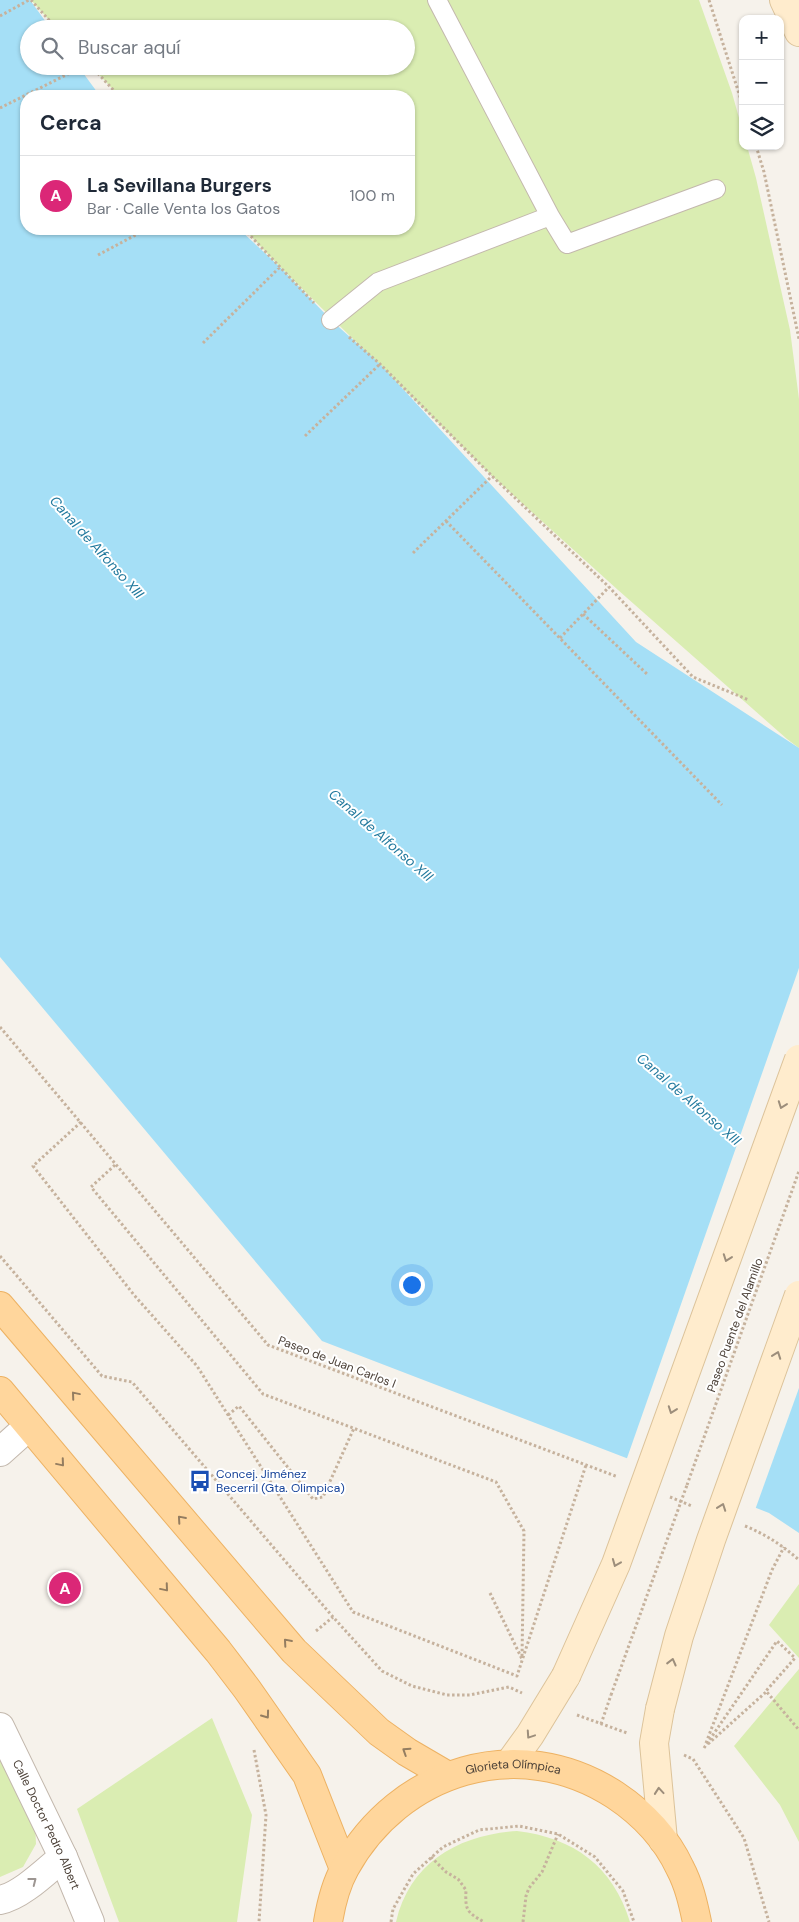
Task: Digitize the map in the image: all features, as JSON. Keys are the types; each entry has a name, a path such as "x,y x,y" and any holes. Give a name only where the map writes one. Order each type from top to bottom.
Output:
{"main road":[{"path":"784,0 799,32"},
{"path":"508,1764 530,1735 566,1676 616,1564 799,1059"},
{"path":"663,1840 654,1743 660,1709 679,1636 711,1540 799,1295"},
{"path":"0,1306 294,1651 379,1732 407,1752 448,1776"},
{"path":"0,1391 218,1651 280,1735 307,1775 344,1869"},
{"name":"Glorieta Olímpica","path":"328,1922 332,1901 344,1869 363,1839 387,1813 416,1791 448,1776 478,1768 508,1764 559,1770 583,1778 606,1789 627,1803 646,1820 663,1840 680,1867 692,1897 697,1922"}],"street":[{"path":"0,1452 29,1426"},
{"name":"Calle Doctor Pedro Albert","path":"0,1727 63,1857 90,1922"},
{"path":"0,1900 8,1899 63,1857"}],"lane":[{"path":"437,0 550,216 567,244 716,189"},
{"path":"330,320 378,282 550,216"}],"path":[{"path":"0,16 30,0 49,20"},
{"path":"709,0 743,105"},
{"path":"36,90 66,75"},
{"path":"99,75 113,90"},
{"path":"0,108 20,98"},
{"path":"757,150 764,172 799,339"},
{"path":"98,255 136,235"},
{"path":"250,235 330,320 380,364 492,476 609,587 693,677 748,700"},
{"path":"203,344 280,267"},
{"path":"305,436 380,364"},
{"path":"413,553 492,476"},
{"path":"446,521 722,805"},
{"path":"560,638 609,587"},
{"path":"583,614 647,674"},
{"name":"Paseo de Juan Carlos I","path":"0,1027 268,1345 622,1479"},
{"path":"81,1122 33,1166 134,1295 197,1366 353,1612 517,1676 586,1465"},
{"path":"116,1164 91,1187 264,1394 496,1482 524,1531 522,1660"},
{"name":"Paseo Puente del Alamillo","path":"600,1724 799,1171"},
{"path":"0,1256 102,1376 132,1382 333,1617 382,1671 412,1686 447,1695 470,1695 509,1687 520,1692"},
{"path":"228,1416 239,1406 313,1499 323,1497 354,1428"},
{"path":"668,1497 696,1507"},
{"path":"742,1525 760,1532 784,1547 799,1560"},
{"path":"704,1748 772,1570 784,1547"},
{"path":"490,1593 522,1660"},
{"path":"778,1641 795,1658 766,1691 704,1748 778,1641"},
{"path":"766,1691 799,1730"},
{"path":"253,1749 266,1815 259,1922"},
{"path":"693,1758 744,1838 769,1922"},
{"path":"391,1922 393,1909 413,1874 443,1847 479,1830 519,1826 558,1834 595,1857 623,1890 634,1922"},
{"path":"523,1922 526,1896 529,1888 542,1872 558,1834"},
{"path":"431,1857 446,1872 458,1879 466,1890 465,1902 467,1911 473,1917 484,1922"}],"green space":[{"path":"31,0 699,0 739,118 739,150 748,150 756,178 790,330 799,399 799,748 618,590 492,476 250,235 415,235 415,90 113,90 99,75 415,75 415,20 49,20"},
{"path":"799,1584 799,1658 769,1625"},
{"path":"799,1669 799,1842 780,1805 734,1746"},
{"path":"212,1718 252,1815 237,1922 119,1922 77,1809"},
{"path":"0,1759 35,1823 36,1844 23,1867 0,1877"},
{"path":"517,1831 556,1840 588,1858 602,1870 613,1885 623,1902 630,1922 396,1922 403,1901 413,1883 425,1868 440,1855 476,1838"}],"water":[{"name":"Canal de Alfonso XIII","path":"0,0 30,0 44,20 20,20 20,75 85,75 96,90 20,90 20,235 245,235 280,267 331,320 380,364 636,642 799,748 799,1533 769,1513 322,1341 0,957"}],"pier":[{"path":"799,968 799,1388 755,1510 626,1461"}],"place":[{"name":"Concej. Jiménez Becerril (Gta. Olimpica)","path":"200,1481"},
{"name":"La Sevillana Burgers","path":"65,1588"}]}
